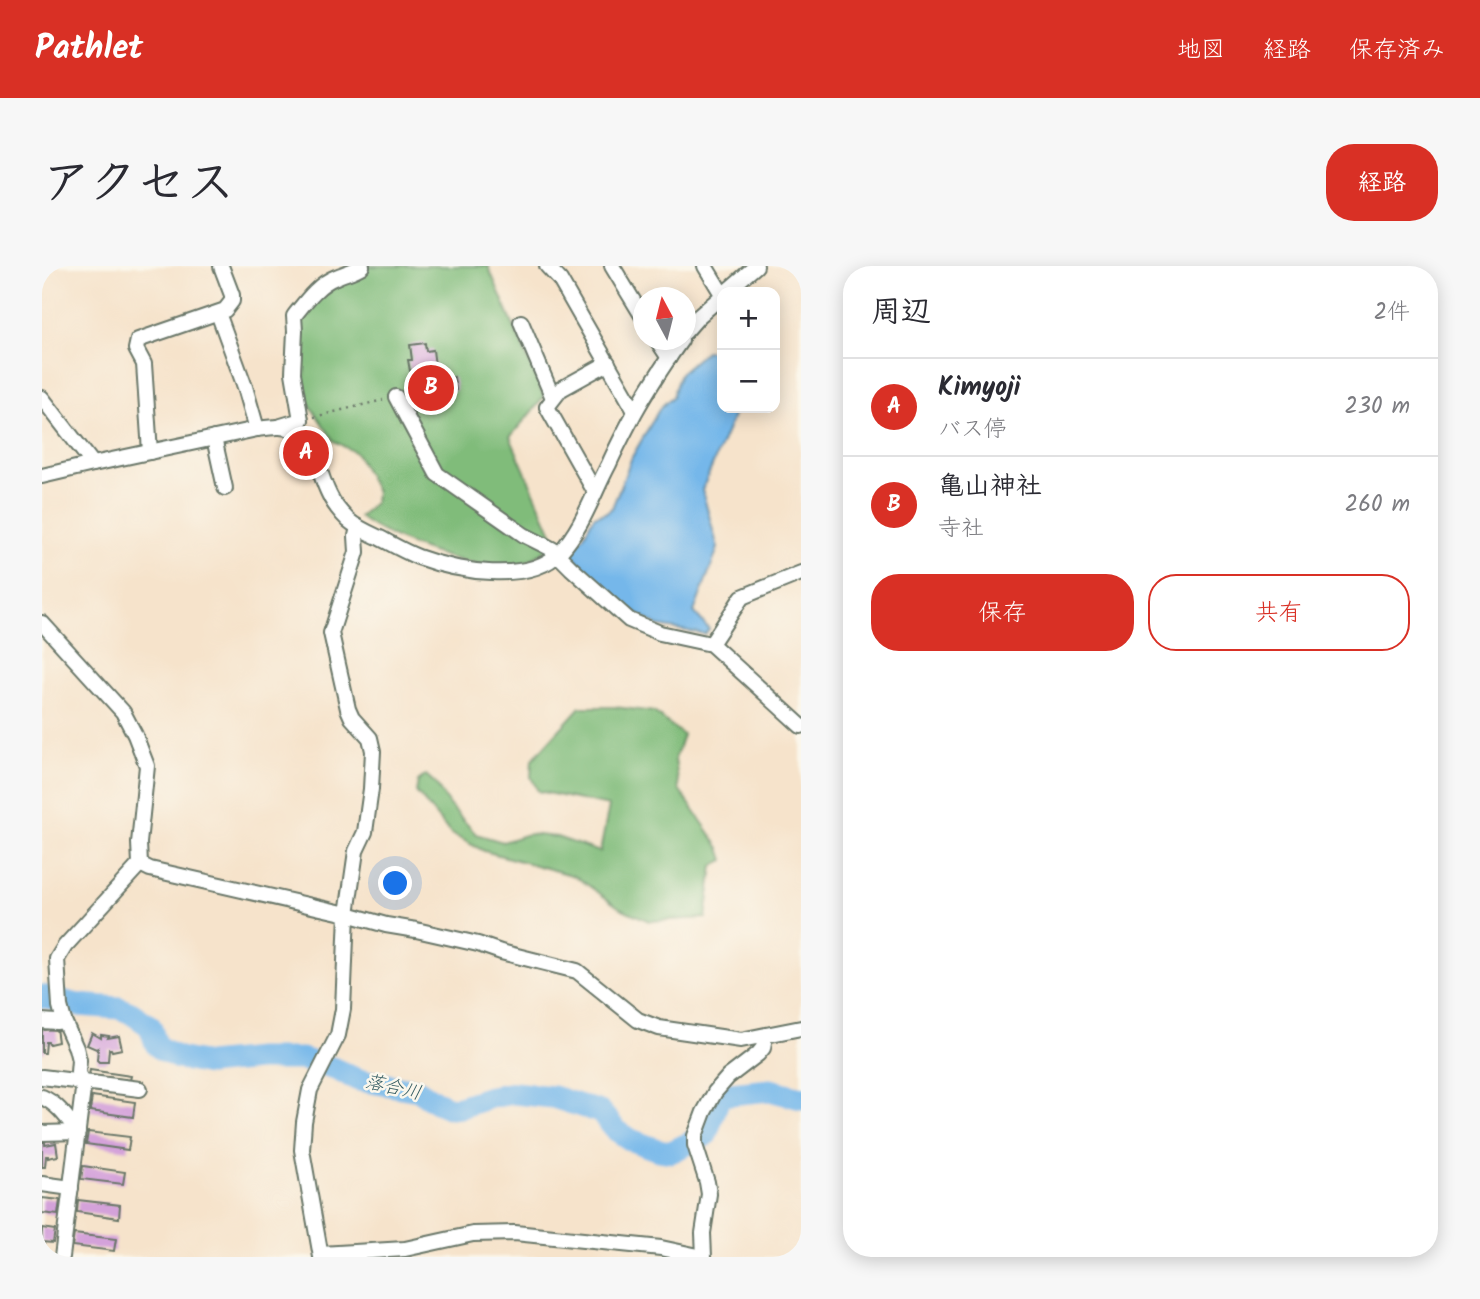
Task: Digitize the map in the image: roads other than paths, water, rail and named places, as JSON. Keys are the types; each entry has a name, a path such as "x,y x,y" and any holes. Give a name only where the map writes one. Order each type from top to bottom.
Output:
{"street":[{"path":"150,452 144,364 136,349 138,340 225,310 232,301 232,295 220,266"},
{"path":"42,477 301,420 293,373 294,316 319,288 362,266"},
{"path":"547,266 560,280 635,411"},
{"path":"612,266 633,301"},
{"path":"705,266 719,287"},
{"path":"732,287 756,266"},
{"path":"696,319 717,300"},
{"path":"218,313 257,429"},
{"path":"521,322 553,398"},
{"path":"664,350 669,358"},
{"path":"279,426 296,431 304,438 329,494 348,520 359,527 421,558 492,573 512,573 543,565 558,554 579,526 635,411 674,350"},
{"path":"595,492 547,407 561,389 608,363"},
{"path":"396,397 437,474 524,535 552,549 629,620 660,633 711,644 801,726"},
{"path":"42,398 93,464"},
{"path":"214,438 225,488"},
{"path":"359,527 356,536 357,552 331,632 348,709 352,718 370,738 373,751 366,832 356,851 347,914 343,1009 338,1035 310,1090 302,1135 302,1150 321,1255 405,1250 493,1232 661,1248 704,1257 703,1233 709,1194 695,1141 704,1112 715,1092 728,1077 758,1054 763,1048 765,1036"},
{"path":"711,644 742,597 801,573"},
{"path":"42,623 123,712 147,766 139,843 140,864 65,946 57,959 59,1000 64,1021 76,1048 83,1090 62,1257"},
{"path":"140,864 150,869 416,930 577,971 638,1020 659,1028 741,1040 801,1028"},
{"path":"42,1021 64,1021"},
{"path":"42,1077 140,1089"},
{"path":"42,1097 50,1100 78,1132"},
{"path":"42,1133 78,1132"},
{"path":"42,1184 71,1188"}],"water":[{"path":"706,351 717,354 717,413 734,413 702,490 718,548 694,612 709,629 705,634 658,626 629,608 595,581 571,553 594,516 612,508 632,457 660,408 672,397 680,373"}],"waterway":[{"name":"落合川","path":"42,996 78,1005 119,1008 131,1013 150,1026 156,1044 161,1049 178,1058 208,1064 258,1059 302,1059 335,1069 358,1080 418,1090 450,1108 514,1093 553,1097 600,1112 616,1130 631,1140 671,1152 706,1135 720,1095 770,1090 801,1098"}],"place":[{"name":"亀山神社","path":"431,388"},
{"name":"Kimyoji","path":"306,453"}]}
